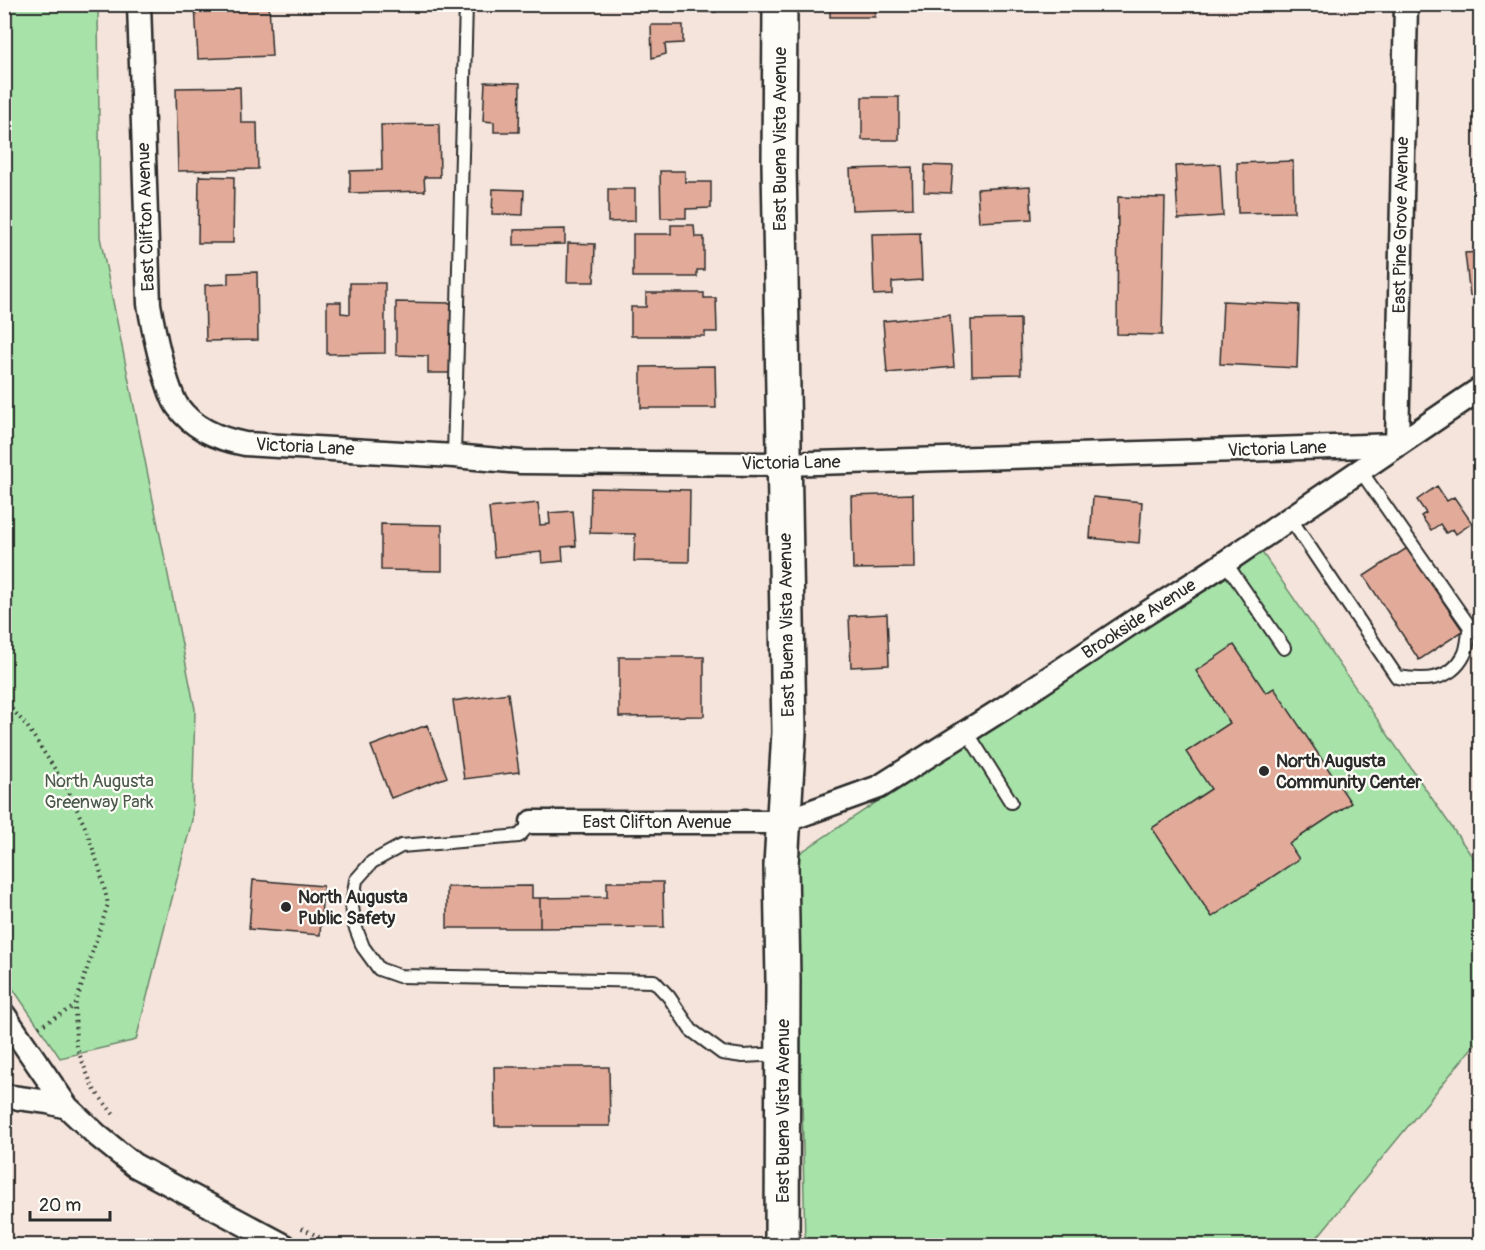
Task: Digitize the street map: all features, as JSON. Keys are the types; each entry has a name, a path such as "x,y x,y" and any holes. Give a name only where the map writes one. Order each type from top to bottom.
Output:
{"main road":[{"name":"East Buena Vista Avenue","path":"780,4 779,164 789,732 782,822 782,1245"}],"street":[{"name":"East Clifton Avenue","path":"139,4 149,304 164,372 176,405 190,420"},
{"name":"East Pine Grove Avenue","path":"1397,445 1406,4"},
{"name":"Brookside Avenue","path":"782,822 879,787 967,732 1225,562 1480,389"},
{"name":"Victoria Lane","path":"190,420 207,432 226,440 245,444 521,462 784,464 1397,445"},
{"name":"East Clifton Avenue","path":"532,822 782,822"},
{"path":"4,1015 67,1107 98,1136 134,1165 285,1245"},
{"path":"4,1096 67,1107"}],"lane":[{"path":"454,456 465,4"},
{"path":"1290,518 1397,677 1421,680 1450,674 1465,654 1470,627 1360,470"},
{"path":"1225,562 1284,648"},
{"path":"967,732 1011,802"},
{"path":"532,822 519,836 401,846 372,862 356,880 352,907 355,926 363,947 379,969 399,976 654,981 669,997 691,1030 722,1053 743,1056 783,1054"}],"path":[{"path":"4,700 27,726 67,788 86,829 100,870 108,904 75,1006 76,1046 93,1088 118,1119"},
{"path":"19,1037 75,1006"},
{"path":"294,1224 336,1245"}],"green space":[{"name":"North Augusta Greenway Park","path":"4,5 98,5 100,237 195,709 192,820 136,1040 60,1058 5,977"},
{"path":"1259,548 1480,868 1480,1038 1311,1245 805,1245 797,855"}],"building":[{"path":"269,4 272,56 198,59 195,5"},
{"path":"402,4 456,4 456,5 402,7"},
{"path":"677,4 716,4 716,12 677,11"},
{"path":"830,4 875,4 875,17 830,17"},
{"path":"651,25 683,25 683,43 665,44 666,54 652,58"},
{"path":"485,82 520,83 519,132 494,132 494,122 483,121"},
{"path":"240,87 241,123 257,123 258,169 178,171 176,88"},
{"path":"862,97 899,97 899,140 862,140"},
{"path":"439,124 440,177 424,177 425,191 350,193 350,171 382,170 381,125"},
{"path":"1293,161 1294,212 1238,213 1237,163"},
{"path":"1220,164 1223,216 1178,219 1175,166"},
{"path":"925,165 953,166 951,193 924,192"},
{"path":"912,167 913,208 852,210 850,169"},
{"path":"660,171 685,171 685,182 711,182 711,208 686,209 686,218 661,218"},
{"path":"199,176 234,177 233,243 198,243"},
{"path":"1030,186 1032,219 979,222 977,189"},
{"path":"493,189 524,190 523,215 492,214"},
{"path":"608,189 635,189 635,221 608,222"},
{"path":"1118,197 1165,198 1162,335 1117,334"},
{"path":"1477,222 1480,222 1480,252"},
{"path":"671,225 694,225 695,237 704,237 704,270 697,270 697,277 633,277 633,234 671,234"},
{"path":"565,229 565,244 514,245 514,230"},
{"path":"920,233 922,280 892,282 892,294 874,295 872,234"},
{"path":"568,243 595,244 594,282 567,282"},
{"path":"1480,252 1480,306 1476,306 1475,295 1470,296 1465,253"},
{"path":"257,272 258,340 206,341 205,285 228,284 228,273"},
{"path":"350,283 385,283 385,353 327,354 327,302 341,302 341,313 350,314"},
{"path":"646,293 704,293 704,298 716,298 717,332 705,332 705,336 631,336 631,307 646,307"},
{"path":"1223,301 1299,305 1297,368 1220,364"},
{"path":"396,302 452,303 452,373 428,373 428,356 396,355"},
{"path":"950,315 954,367 887,373 883,321"},
{"path":"1020,319 1021,374 972,375 971,320"},
{"path":"715,366 716,408 641,408 641,367"},
{"path":"1437,486 1447,501 1454,497 1472,523 1456,534 1453,529 1446,533 1440,524 1431,530 1421,516 1426,513 1417,500"},
{"path":"591,488 690,490 689,562 634,561 635,534 590,533"},
{"path":"913,494 914,568 853,569 851,496"},
{"path":"1093,497 1142,502 1139,543 1090,538"},
{"path":"538,503 540,525 550,524 549,513 573,511 576,546 562,547 563,561 542,563 541,552 494,557 489,508"},
{"path":"381,524 442,525 442,571 381,570"},
{"path":"1407,548 1463,631 1419,660 1364,576"},
{"path":"887,614 889,665 851,667 849,616"},
{"name":"North Augusta Community Center","path":"1234,645 1266,693 1274,688 1351,803 1289,844 1299,859 1212,917 1152,828 1211,789 1186,752 1230,723 1196,671"},
{"path":"619,657 704,657 704,716 619,717"},
{"path":"508,693 519,772 464,779 453,701"},
{"path":"427,725 447,777 391,798 371,746"},
{"name":"North Augusta Public Safety","path":"253,880 323,886 320,935 249,929"},
{"path":"607,882 663,882 664,927 540,928 540,898 607,897"},
{"path":"532,886 532,898 540,898 540,928 447,928 447,887"},
{"path":"494,1067 609,1067 610,1126 495,1126"}],"place":[{"name":"North Augusta Community Center","path":"1264,771"},
{"name":"North Augusta Public Safety","path":"286,907"}]}
